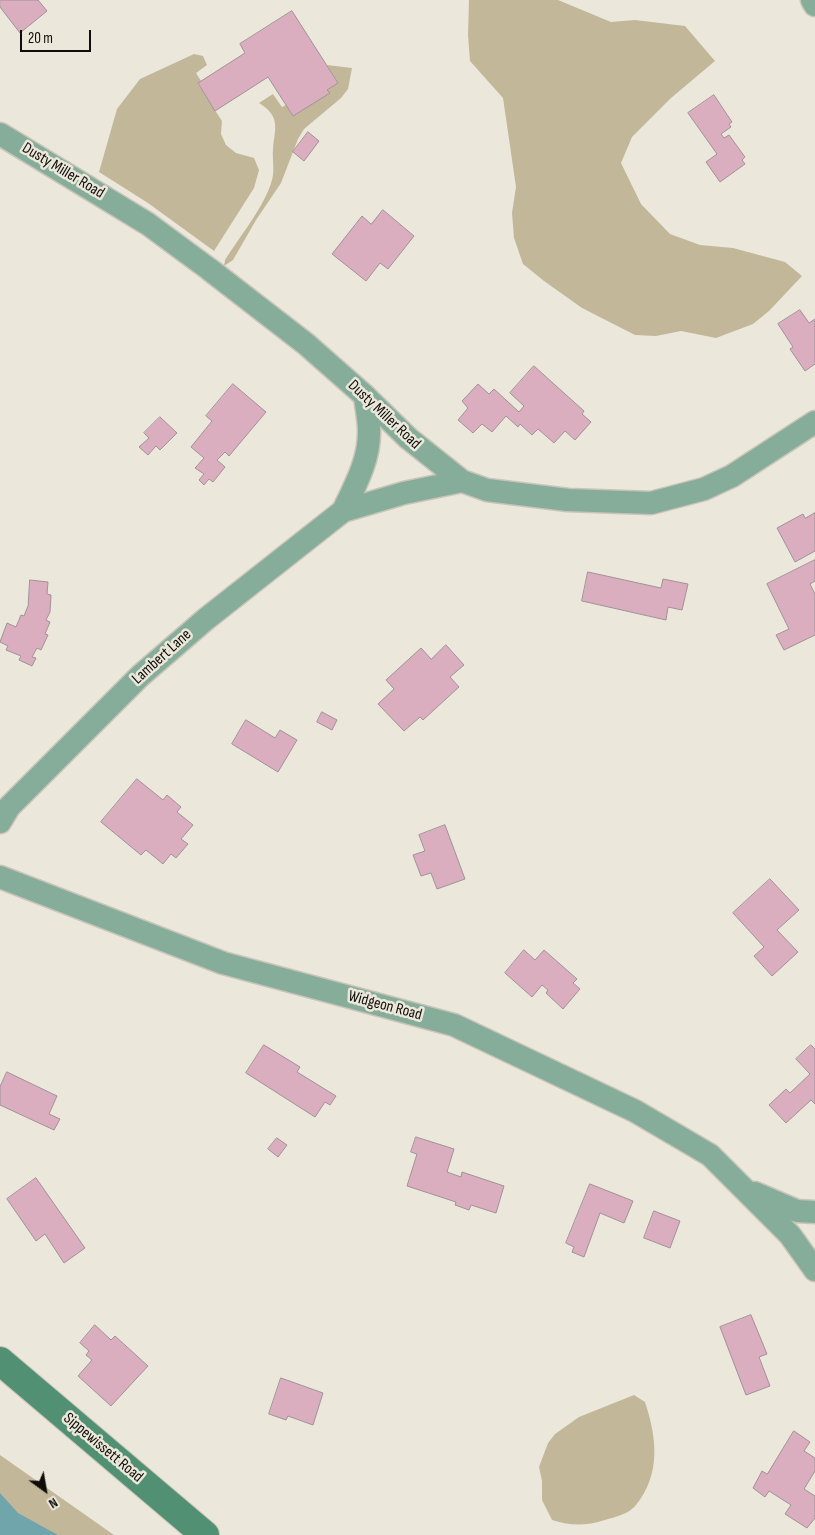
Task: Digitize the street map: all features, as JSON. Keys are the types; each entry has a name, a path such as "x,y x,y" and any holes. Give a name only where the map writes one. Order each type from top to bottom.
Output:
{"main road":[{"name":"Sippewissett Road","path":"0,1361 205,1535"}],"street":[{"path":"812,0 815,5"},
{"name":"Dusty Miller Road","path":"0,134 148,224 306,344 408,438 462,481 488,490 568,500 651,502 704,489 732,476 815,422"},
{"name":"Lambert Lane","path":"343,511 360,475 367,451 369,431 364,396"},
{"name":"Lambert Lane","path":"0,822 8,807 140,676 206,618 343,511 404,493 462,481"},
{"name":"Widgeon Road","path":"0,878 223,963 454,1025 635,1112 710,1156 790,1235 815,1270"},
{"name":"Widgeon Road","path":"744,1188 797,1211 815,1212"}],"shaded area":[{"path":"469,0 558,0 611,22 635,20 685,26 715,61 671,98 632,137 621,163 641,204 670,234 700,245 733,248 785,262 802,276 769,311 753,324 716,338 681,331 656,336 635,335 582,308 523,264 514,238 512,213 516,187 503,98 470,61 468,35"},
{"path":"194,54 203,56 207,65 196,73 201,81 198,84 222,121 221,134 226,145 236,153 254,158 259,170 254,188 214,251 148,203 99,172 117,109 140,79"},
{"path":"327,65 352,68 348,89 341,98 304,129 298,139 281,183 256,220 233,260 224,266 225,260 264,200 273,176 275,123 271,113 259,103 273,94 282,107 286,105 293,116 329,93 327,90 338,83"},
{"path":"634,1395 645,1402 654,1442 653,1468 650,1481 644,1493 633,1508 613,1518 578,1524 552,1520 542,1500 542,1481 539,1467 548,1443 555,1434 579,1417"},
{"path":"0,1455 114,1535 0,1535"}],"water":[{"path":"0,1493 18,1513 58,1535 0,1535"}],"building":[{"path":"0,0 38,0 47,11 20,33 0,7"},
{"path":"292,11 338,83 327,90 330,93 293,116 268,77 215,111 198,83 245,53 240,44"},
{"path":"714,95 732,122 729,124 731,127 721,134 724,138 729,135 745,157 742,160 745,164 720,182 706,162 717,154 688,113"},
{"path":"308,132 319,141 304,161 293,152"},
{"path":"383,210 414,236 388,269 380,263 366,281 332,254 362,216 371,224"},
{"path":"800,310 809,323 815,319 815,364 805,371 790,349 793,347 778,324"},
{"path":"534,366 584,411 582,414 591,422 575,440 565,431 554,443 538,429 532,435 520,424 518,427 506,416 492,432 482,424 473,433 458,420 468,408 462,401 478,384 489,394 494,389 519,412 524,406 510,393"},
{"path":"233,384 266,412 229,456 225,452 217,460 225,467 213,482 209,479 204,485 199,480 204,474 195,468 204,458 191,447 212,421 206,416"},
{"path":"160,417 177,433 160,450 156,446 148,455 139,447 149,438 144,433"},
{"path":"815,513 815,551 795,562 777,528 803,514 805,518"},
{"path":"815,560 815,581 810,584 815,594 815,635 784,650 776,635 789,629 767,584"},
{"path":"588,572 661,588 663,579 688,584 682,610 668,607 666,620 582,601"},
{"path":"30,580 48,582 47,594 51,595 50,612 46,620 50,622 45,634 48,635 41,650 37,648 32,657 36,658 32,666 19,660 21,656 6,650 8,646 0,642 7,623 16,627 21,615 24,616 28,606"},
{"path":"446,645 464,665 450,677 459,687 423,720 420,717 404,731 378,704 394,689 386,680 421,648 431,659"},
{"path":"322,712 337,720 332,730 317,722"},
{"path":"246,720 275,738 280,730 297,740 278,772 232,744"},
{"path":"137,779 163,800 167,795 181,807 177,812 193,825 181,839 188,844 176,858 171,854 163,864 146,850 141,855 101,822"},
{"path":"445,825 465,879 437,889 431,873 421,876 413,855 425,851 419,835"},
{"path":"770,879 799,910 777,930 798,952 772,976 754,956 764,947 733,913"},
{"path":"524,950 535,960 544,950 577,979 573,983 580,989 563,1009 546,993 548,990 542,985 532,997 505,973"},
{"path":"264,1045 300,1067 297,1072 336,1096 330,1105 325,1102 315,1117 246,1073"},
{"path":"811,1045 815,1049 815,1104 811,1100 786,1123 769,1105 786,1089 790,1093 810,1074 796,1059"},
{"path":"7,1072 57,1096 49,1114 60,1119 54,1130 0,1105 0,1087"},
{"path":"416,1137 454,1149 447,1172 461,1177 462,1172 504,1186 496,1213 471,1205 469,1210 455,1205 456,1202 407,1186 417,1154 411,1152"},
{"path":"277,1138 287,1145 278,1157 268,1149"},
{"path":"36,1178 85,1248 64,1263 45,1234 36,1241 7,1199"},
{"path":"590,1184 633,1201 624,1223 600,1213 584,1257 572,1252 574,1247 566,1243"},
{"path":"654,1211 680,1221 670,1248 644,1238"},
{"path":"751,1315 767,1354 759,1357 770,1386 746,1395 720,1327"},
{"path":"95,1325 111,1340 115,1336 148,1366 111,1406 78,1376 92,1360 86,1355 89,1351 80,1343"},
{"path":"281,1378 323,1393 313,1425 288,1416 286,1420 269,1414"},
{"path":"794,1431 810,1442 804,1451 815,1458 815,1471 804,1489 815,1496 815,1518 807,1528 785,1514 791,1505 769,1491 765,1497 753,1488 762,1471 767,1474"}]}
